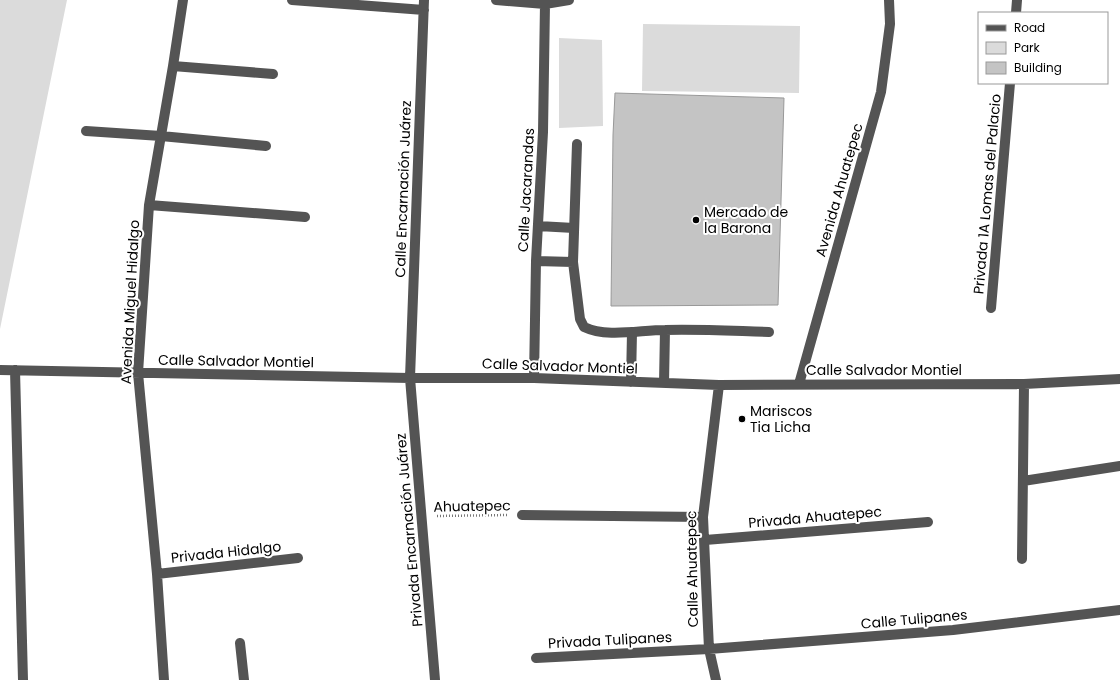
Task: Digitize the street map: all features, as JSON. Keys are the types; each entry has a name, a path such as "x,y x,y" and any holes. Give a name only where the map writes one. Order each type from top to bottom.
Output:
{"street":[{"name":"Avenida Miguel Hidalgo","path":"164,680 157,574 138,373 149,205 183,0"},
{"path":"292,0 424,5"},
{"path":"496,0 545,4 569,0"},
{"name":"Avenida Ahuatepec","path":"799,384 881,92 890,24 889,0"},
{"path":"1016,12 1017,0"},
{"name":"Calle Jacarandas","path":"534,378 536,261 543,132 545,4"},
{"name":"Calle Encarnación Juárez","path":"410,378 424,5"},
{"path":"173,66 273,74"},
{"name":"Privada 1A Lomas del Palacio","path":"991,308 1010,84"},
{"path":"86,131 161,136 266,146"},
{"path":"577,144 573,262 580,319 584,327 593,332 665,330 769,332"},
{"path":"149,205 305,217"},
{"path":"538,226 574,228"},
{"path":"536,261 573,262"},
{"path":"664,383 665,330"},
{"path":"631,382 632,332"},
{"name":"Calle Salvador Montiel","path":"0,370 410,378 534,378 719,386 799,384 1024,384 1120,379"},
{"path":"15,370 23,680"},
{"name":"Privada Encarnación Juárez","path":"410,378 435,680"},
{"path":"1022,559 1024,384"},
{"name":"Calle Ahuatepec","path":"716,680 709,649 703,517 719,386"},
{"path":"1023,481 1120,466"},
{"path":"522,515 703,517"},
{"name":"Privada Ahuatepec","path":"704,540 928,522"},
{"name":"Privada Hidalgo","path":"157,574 298,558"},
{"name":"Calle Tulipanes","path":"709,649 953,630 1120,610"},
{"path":"240,643 244,680"},
{"name":"Privada Tulipanes","path":"536,658 709,649"}],"path":[{"name":"Ahuatepec","path":"421,516 522,515"}],"green space":[{"path":"0,0 67,0 0,329"},
{"path":"643,24 800,26 799,93 642,91"},
{"path":"559,38 602,40 603,126 559,128"}],"building":[{"name":"Mercado de la Barona","path":"615,93 784,98 778,305 611,306 613,135"}],"place":[{"name":"Mercado de la Barona","path":"696,220"},
{"name":"Mariscos Tia Licha","path":"742,419"}]}
